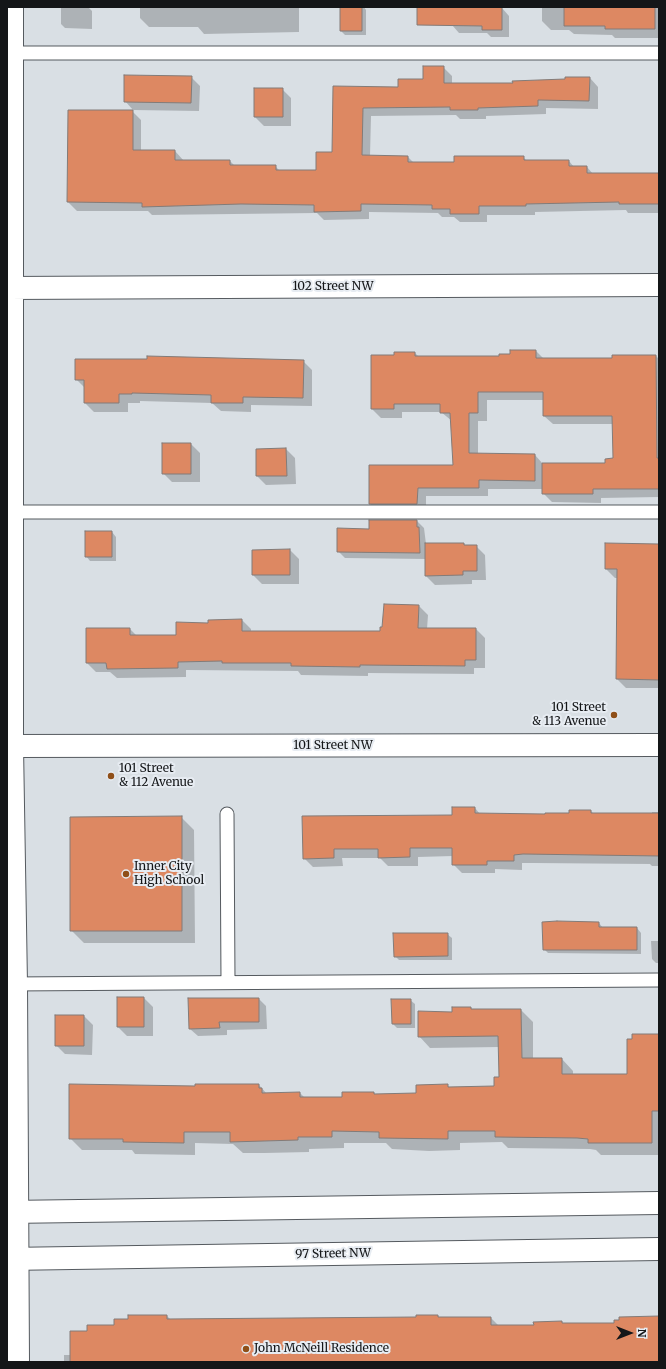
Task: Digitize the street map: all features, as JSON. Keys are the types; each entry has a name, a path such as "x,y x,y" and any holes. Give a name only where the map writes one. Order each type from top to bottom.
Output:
{"street":[{"path":"12,7 9,288 12,1259 18,1362"},
{"name":"102 Street NW","path":"9,288 659,285"},
{"name":"101 Street NW","path":"10,746 659,745"},
{"path":"12,1212 659,1203"},
{"name":"97 Street NW","path":"12,1259 659,1248"}],"lane":[{"path":"11,54 659,53"},
{"path":"10,512 659,512"},
{"path":"228,814 228,982"},
{"path":"12,984 659,980"}],"building":[{"path":"340,7 362,7 362,31 340,31"},
{"path":"417,7 502,7 502,30 482,30 482,26 417,25"},
{"path":"564,7 655,7 655,29 605,29 605,26 564,26"},
{"path":"423,66 444,66 444,83 513,83 512,81 565,79 565,77 590,77 589,101 538,100 538,106 478,108 478,110 450,110 450,107 363,108 362,155 408,156 408,162 454,162 454,156 524,156 524,160 569,160 569,166 587,166 587,173 659,173 659,204 619,204 619,202 526,204 526,206 479,206 479,214 450,214 450,209 432,209 432,205 361,204 361,211 314,212 314,205 241,204 142,207 142,203 67,202 68,110 133,110 133,150 175,150 175,160 230,160 230,165 276,165 276,170 316,170 316,152 332,152 333,86 398,87 398,79 423,79"},
{"path":"124,75 192,76 191,103 124,102"},
{"path":"254,88 283,88 283,117 254,117"},
{"path":"510,350 536,350 536,358 612,358 612,355 656,355 657,458 659,458 659,489 593,489 593,494 542,494 542,463 605,463 605,459 613,458 612,416 543,416 543,392 478,392 478,413 469,413 469,453 535,454 535,481 479,480 479,488 418,488 417,504 369,504 369,465 453,465 450,413 440,413 440,404 394,404 394,409 371,409 371,355 394,355 394,352 415,352 415,356 499,356 499,354 510,354"},
{"path":"147,356 304,360 303,398 243,397 243,403 211,403 211,395 132,393 119,394 119,403 84,403 84,380 75,380 75,359 147,359"},
{"path":"162,443 191,443 191,474 162,474"},
{"path":"286,448 287,476 256,476 256,449"},
{"path":"369,520 417,520 417,527 419,527 420,553 337,552 337,528 369,529"},
{"path":"85,531 112,531 112,557 85,557"},
{"path":"425,543 464,543 464,545 477,545 477,571 463,571 463,575 425,576"},
{"path":"605,543 659,544 659,680 616,679 617,569 605,569"},
{"path":"290,549 290,575 252,575 252,550"},
{"path":"384,604 419,605 418,628 476,628 476,660 465,660 465,666 291,666 291,663 222,663 222,661 178,662 178,668 107,669 106,663 86,663 86,628 130,628 130,635 176,635 176,622 208,623 208,620 242,619 242,631 380,631 380,627 382,627"},
{"path":"452,807 475,807 475,813 545,814 569,813 569,810 591,810 591,813 659,813 659,856 523,854 514,855 514,861 487,861 487,865 452,865 452,848 410,848 410,857 378,858 378,849 334,849 334,858 303,859 302,816 452,815"},
{"name":"Inner City High School","path":"182,816 182,931 70,931 70,817"},
{"path":"542,922 599,922 599,927 637,927 637,950 543,950"},
{"path":"393,933 448,933 448,956 394,957"},
{"path":"117,997 144,997 144,1027 117,1027"},
{"path":"188,998 259,998 259,1022 219,1022 220,1028 189,1029"},
{"path":"391,999 411,999 411,1024 392,1024"},
{"path":"452,1007 471,1007 471,1009 521,1009 522,1058 562,1058 562,1074 627,1074 627,1039 632,1039 632,1034 659,1034 659,1111 652,1111 652,1143 588,1143 588,1139 577,1138 495,1137 495,1131 448,1131 448,1139 379,1138 379,1132 332,1131 332,1137 298,1137 298,1140 230,1142 230,1132 184,1132 184,1143 123,1142 123,1139 69,1139 69,1084 195,1086 195,1084 259,1084 259,1088 262,1088 262,1093 300,1092 300,1097 342,1097 342,1092 374,1092 374,1094 416,1093 416,1085 448,1084 448,1087 494,1086 494,1077 499,1077 498,1036 418,1037 418,1011 452,1012"},
{"path":"55,1015 84,1015 84,1046 55,1046"},
{"path":"128,1315 167,1315 167,1319 416,1317 416,1315 438,1315 438,1317 491,1317 491,1325 534,1325 533,1322 562,1321 562,1323 614,1323 614,1320 619,1320 619,1317 659,1316 659,1362 70,1362 70,1331 87,1331 87,1325 114,1325 114,1319 128,1319"}],"place":[{"name":"101 Street & 113 Avenue","path":"614,715"},
{"name":"101 Street & 112 Avenue","path":"111,776"},
{"name":"Inner City High School","path":"126,874"},
{"name":"John McNeill Residence","path":"246,1349"}]}
